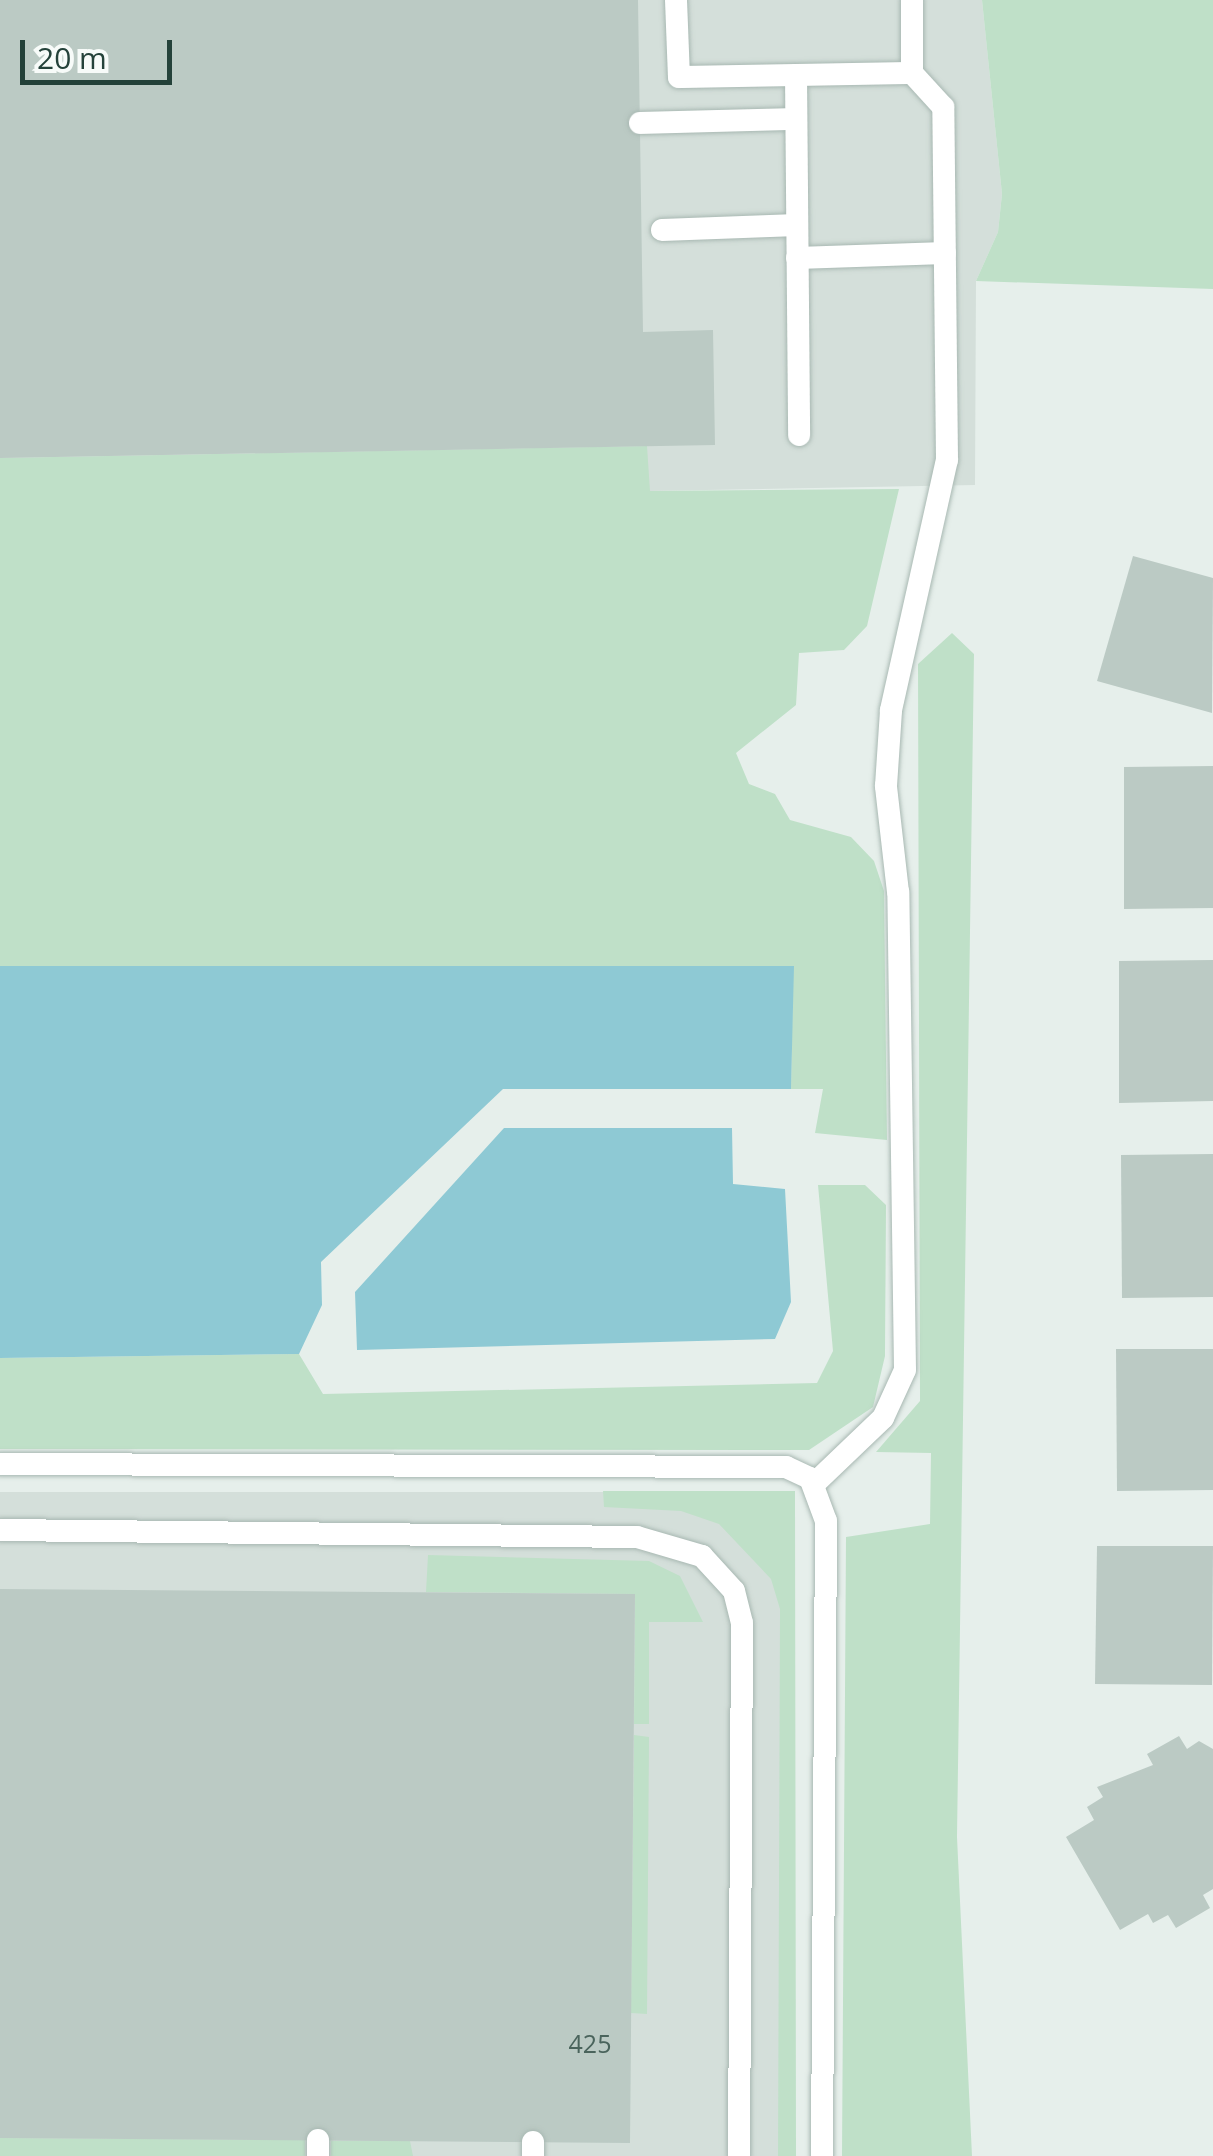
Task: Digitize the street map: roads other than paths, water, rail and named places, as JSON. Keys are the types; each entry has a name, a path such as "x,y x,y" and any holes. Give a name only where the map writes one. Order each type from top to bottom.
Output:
{"lane":[{"path":"676,0 679,78 912,73"},
{"path":"815,1484 883,1418 905,1370 898,892 886,786 891,710 947,460 944,107 912,73 912,0"},
{"path":"796,75 799,435"},
{"path":"640,123 796,119"},
{"path":"662,230 797,225"},
{"path":"796,258 945,253"},
{"path":"0,1464 786,1467 815,1484 826,1521 822,2156"},
{"path":"0,1530 637,1536 702,1556 734,1591 742,1622 739,2156"}],"water":[{"path":"0,966 794,966 791,1089 503,1089 321,1262 322,1305 299,1354 0,1358"},
{"path":"504,1128 732,1128 733,1184 785,1189 791,1302 775,1339 357,1350 355,1292"}]}
